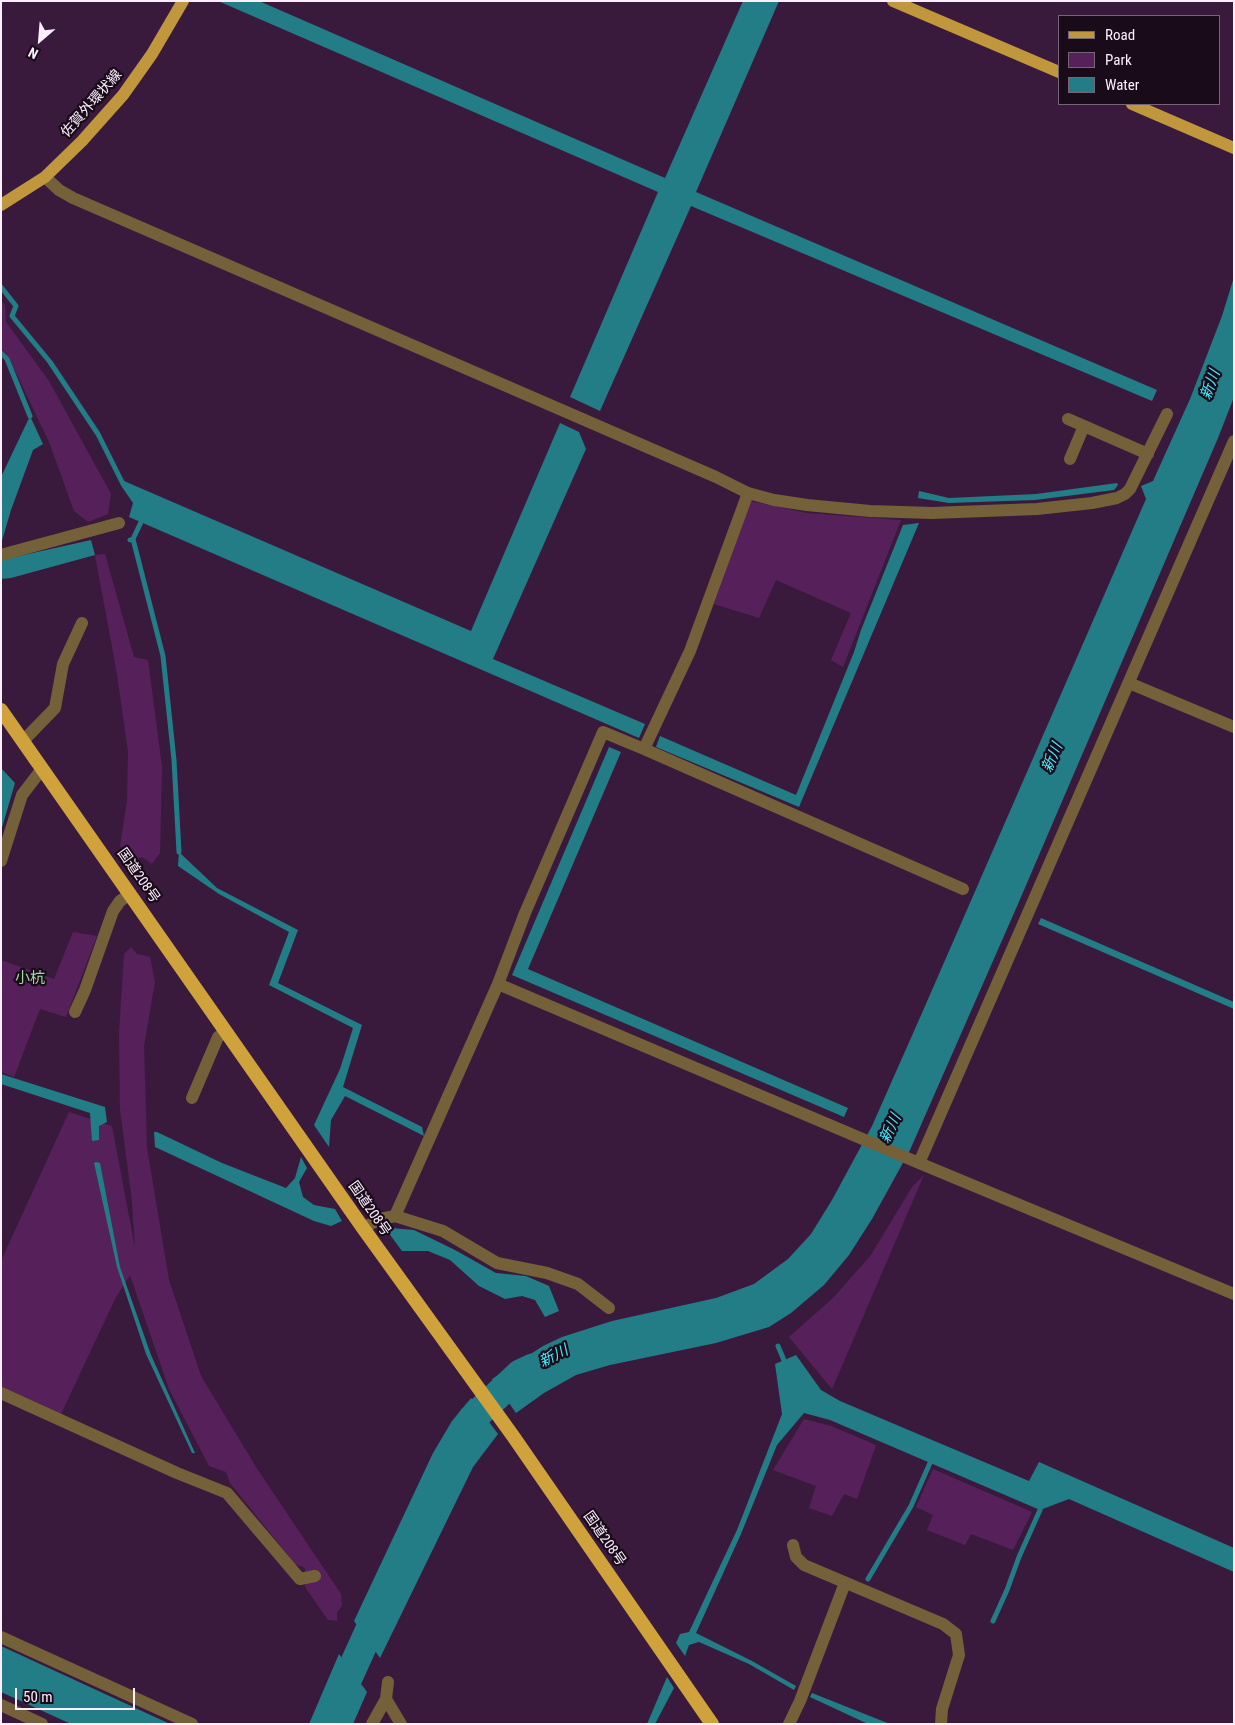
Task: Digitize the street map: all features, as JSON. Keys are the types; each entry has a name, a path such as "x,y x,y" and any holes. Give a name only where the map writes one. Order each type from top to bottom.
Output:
{"highway":[{"name":"国道208号","path":"1,710 363,1228 512,1436 712,1724"}],"main road":[{"name":"佐賀外環状線","path":"1,205 45,177 82,141 123,95 152,54 183,1"},
{"path":"893,1 1058,72"},
{"path":"1134,105 1234,148"}],"street":[{"path":"45,177 59,190 73,198 707,473 748,493 774,500 870,511 932,513 1037,509 1092,503 1117,498 1130,489 1167,414"},
{"path":"1068,419 1148,454"},
{"path":"1070,459 1084,426"},
{"path":"919,1163 1234,441"},
{"path":"644,749 690,651 748,493"},
{"path":"1,555 119,523"},
{"path":"23,741 55,708 63,664 82,623"},
{"path":"1129,683 1234,727"},
{"path":"395,1216 498,984 525,913 603,732 963,889"},
{"path":"1,860 22,795 42,769"},
{"path":"75,1012 85,990 113,911 120,901 130,894"},
{"path":"498,984 919,1163 1234,1294"},
{"path":"192,1098 218,1037 226,1031"},
{"path":"363,1228 380,1219 395,1216 443,1231 497,1262 546,1272 578,1284 609,1308"},
{"path":"1,1393 177,1473 227,1493 300,1579 315,1576"},
{"path":"793,1544 796,1557 804,1565 944,1624 956,1634 959,1655 942,1709 941,1724"},
{"path":"789,1724 800,1701 845,1583"},
{"path":"1,1638 192,1724"},
{"path":"372,1724 386,1699 388,1682"},
{"path":"386,1699 401,1724"},
{"path":"1,1705 42,1724"}],"green space":[{"path":"1,301 5,305 6,322 49,381 111,494 108,514 88,522 74,511 49,442 9,358 1,348"},
{"path":"750,501 807,513 901,520 843,667 831,660 851,613 776,580 759,618 714,604"},
{"path":"105,554 134,657 148,660 162,767 160,853 152,864 142,857 133,861 120,846 127,801 128,752 117,674 95,555"},
{"path":"73,932 97,936 66,1017 40,1009 14,1077 1,1072 1,960 54,979"},
{"path":"131,947 137,954 150,957 155,982 144,1046 147,1148 169,1280 201,1376 256,1467 341,1594 342,1606 337,1612 337,1621 328,1620 305,1587 305,1568 295,1564 230,1483 226,1472 209,1466 169,1389 130,1275 116,1297 61,1414 1,1387 1,1261 69,1112 112,1126 135,1248 132,1201 120,1109 119,1034 124,954"},
{"path":"924,1175 832,1389 789,1337 833,1298 871,1255 912,1187"},
{"path":"804,1419 831,1426 876,1445 857,1499 844,1494 832,1516 809,1508 816,1486 773,1470"},
{"path":"933,1469 1032,1512 1013,1550 971,1534 965,1545 927,1530 933,1515 916,1507"}],"water":[{"path":"218,1 259,1 665,178 743,1 779,1 696,192 1157,390 1152,401 691,206 600,411 570,397 658,192"},
{"path":"1234,277 1234,397 1018,904 910,1150 872,1219 849,1255 824,1285 791,1313 769,1327 716,1343 610,1365 576,1375 544,1393 516,1413 492,1379 543,1346 562,1337 612,1321 716,1298 754,1284 788,1259 811,1234 832,1200 872,1126 922,1013 1146,499 1141,486 1153,481 1190,399 1222,316"},
{"path":"30,416 43,444 33,450 1,544 1,477"},
{"path":"560,423 579,432 586,449 493,659 645,724 639,738 129,517 133,503 120,484 124,481 471,631"},
{"path":"1117,483 1118,485 1114,490 1035,500 949,503 918,498 919,491 949,498 1036,494"},
{"path":"919,523 799,807 656,747 660,736 796,795 903,525"},
{"path":"91,540 95,555 11,578 1,579 1,560"},
{"path":"609,747 621,752 528,969 848,1108 844,1117 512,975"},
{"path":"1,768 15,783 1,831"},
{"path":"179,852 217,888 298,930 278,983 362,1025 343,1087 422,1127 424,1136 345,1096 331,1120 329,1147 314,1125 340,1069 353,1028 269,985 289,932 219,894 178,866"},
{"path":"1041,918 1234,1002 1234,1009 1038,924"},
{"path":"1,1074 105,1107 107,1122 99,1126 99,1140 92,1141 90,1113 1,1084"},
{"path":"154,1132 222,1163 286,1188 295,1178 301,1157 307,1168 299,1182 303,1197 314,1205 335,1209 342,1221 331,1226 314,1221 155,1147"},
{"path":"94,1163 100,1163 120,1267 151,1355 195,1453 192,1453 146,1354 117,1267"},
{"path":"391,1228 414,1230 496,1273 526,1276 549,1286 559,1311 545,1317 535,1300 522,1296 505,1299 479,1286 450,1260 428,1251 402,1251 388,1232"},
{"path":"796,1355 821,1390 840,1401 1029,1481 1039,1462 1234,1548 1234,1572 1069,1499 1040,1510 830,1420 804,1413 777,1445 741,1534 696,1633 796,1686 794,1690 749,1664 699,1642 689,1645 685,1656 676,1643 680,1634 689,1632 737,1530 782,1414 775,1364"},
{"path":"471,1398 498,1434 473,1467 380,1658 354,1621 433,1453 452,1421"},
{"path":"1,1646 170,1724 71,1724 1,1692"},
{"path":"339,1654 367,1692 353,1724 309,1724"},
{"path":"667,1677 674,1688 655,1724 647,1724"},
{"path":"812,1693 890,1724 868,1724 810,1697"}],"waterway":[{"path":"1,287 16,306 12,316 50,362 98,434 122,482 126,486"},
{"path":"1,353 7,359 30,416"},
{"path":"130,540 133,539 143,518"},
{"path":"133,539 163,656 174,760 179,852"},
{"path":"778,1346 786,1365"},
{"name":"新川","path":"457,1442 473,1418 520,1374 533,1368"},
{"path":"868,1579 911,1506 930,1463"},
{"path":"993,1621 1040,1510"},
{"name":"新川","path":"327,1724 382,1603"}],"district":[{"name":"小杭","path":"30,979"}]}
